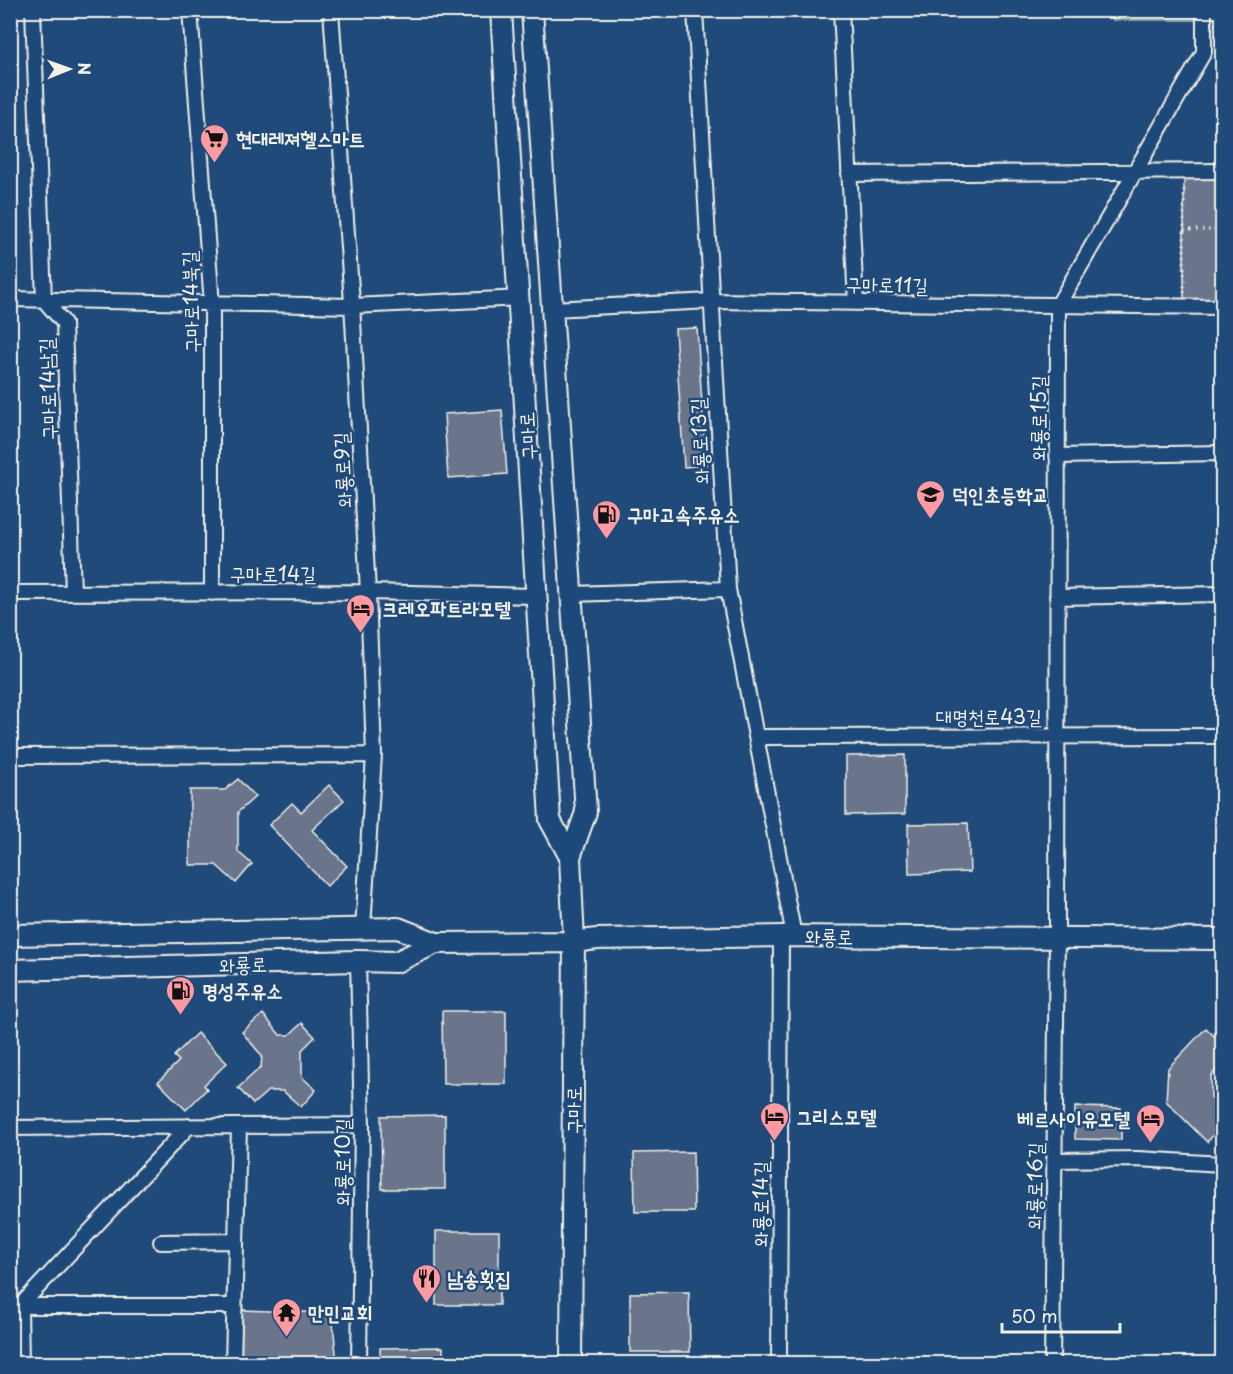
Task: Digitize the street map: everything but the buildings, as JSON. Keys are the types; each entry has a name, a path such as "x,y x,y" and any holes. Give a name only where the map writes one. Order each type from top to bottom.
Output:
{"main road":[{"name":"구마로","path":"501,10 550,820 570,857"},
{"name":"구마로","path":"532,10 586,812 570,857 574,942 571,1364"},
{"name":"와룡로","path":"10,935 398,928 436,943 788,936 1222,939"},
{"name":"와룡로","path":"10,970 396,962 436,943"}],"street":[{"path":"33,10 44,300"},
{"name":"구마로14북길","path":"190,10 212,304 212,593"},
{"name":"와룡로9길","path":"331,10 352,306 368,592 374,755 363,928"},
{"name":"와룡로13길","path":"695,10 728,589 756,737 788,936"},
{"path":"841,10 856,303"},
{"name":"와룡로15길","path":"1057,938 1058,305 1204,52 1204,10"},
{"path":"849,174 1222,171"},
{"path":"10,300 352,306 520,298"},
{"name":"구마로14남길","path":"44,300 64,323 73,593"},
{"name":"구마로11길","path":"552,309 711,301 1222,307"},
{"path":"1058,456 1222,453"},
{"path":"571,594 728,589"},
{"name":"구마로14길","path":"10,593 368,592 536,596"},
{"path":"1057,597 1222,594"},
{"name":"대명천로43길","path":"756,737 1222,736"},
{"path":"10,756 374,755"},
{"name":"와룡로14길","path":"779,1364 788,936"},
{"name":"와룡로16길","path":"1052,1364 1057,938"},
{"name":"와룡로10길","path":"358,961 362,1125 359,1364"},
{"path":"10,1128 362,1125"},
{"path":"15,1304 189,1126"},
{"path":"233,1364 239,1126"},
{"path":"1054,1161 1138,1159 1222,1164"},
{"path":"161,1242 236,1241"},
{"path":"15,1304 234,1306"},
{"path":"15,1304 21,1364"}],"path":[{"path":"1184,171 1184,306"},
{"path":"1184,230 1222,230"}],"green space":[{"path":"1110,11 1199,11 1199,20 1113,20"}],"place":[{"name":"현대레져헬스마트","path":"215,164"},
{"name":"덕인초등학교","path":"931,520"},
{"name":"구마고속주유소","path":"606,540"},
{"name":"크레오파트라모텔","path":"361,634"},
{"name":"명성주유소","path":"181,1016"},
{"name":"그리스모텔","path":"775,1142"},
{"name":"베르사이유모텔","path":"1151,1144"},
{"name":"남송횟집","path":"426,1304"},
{"name":"만민교회","path":"287,1338"}]}
